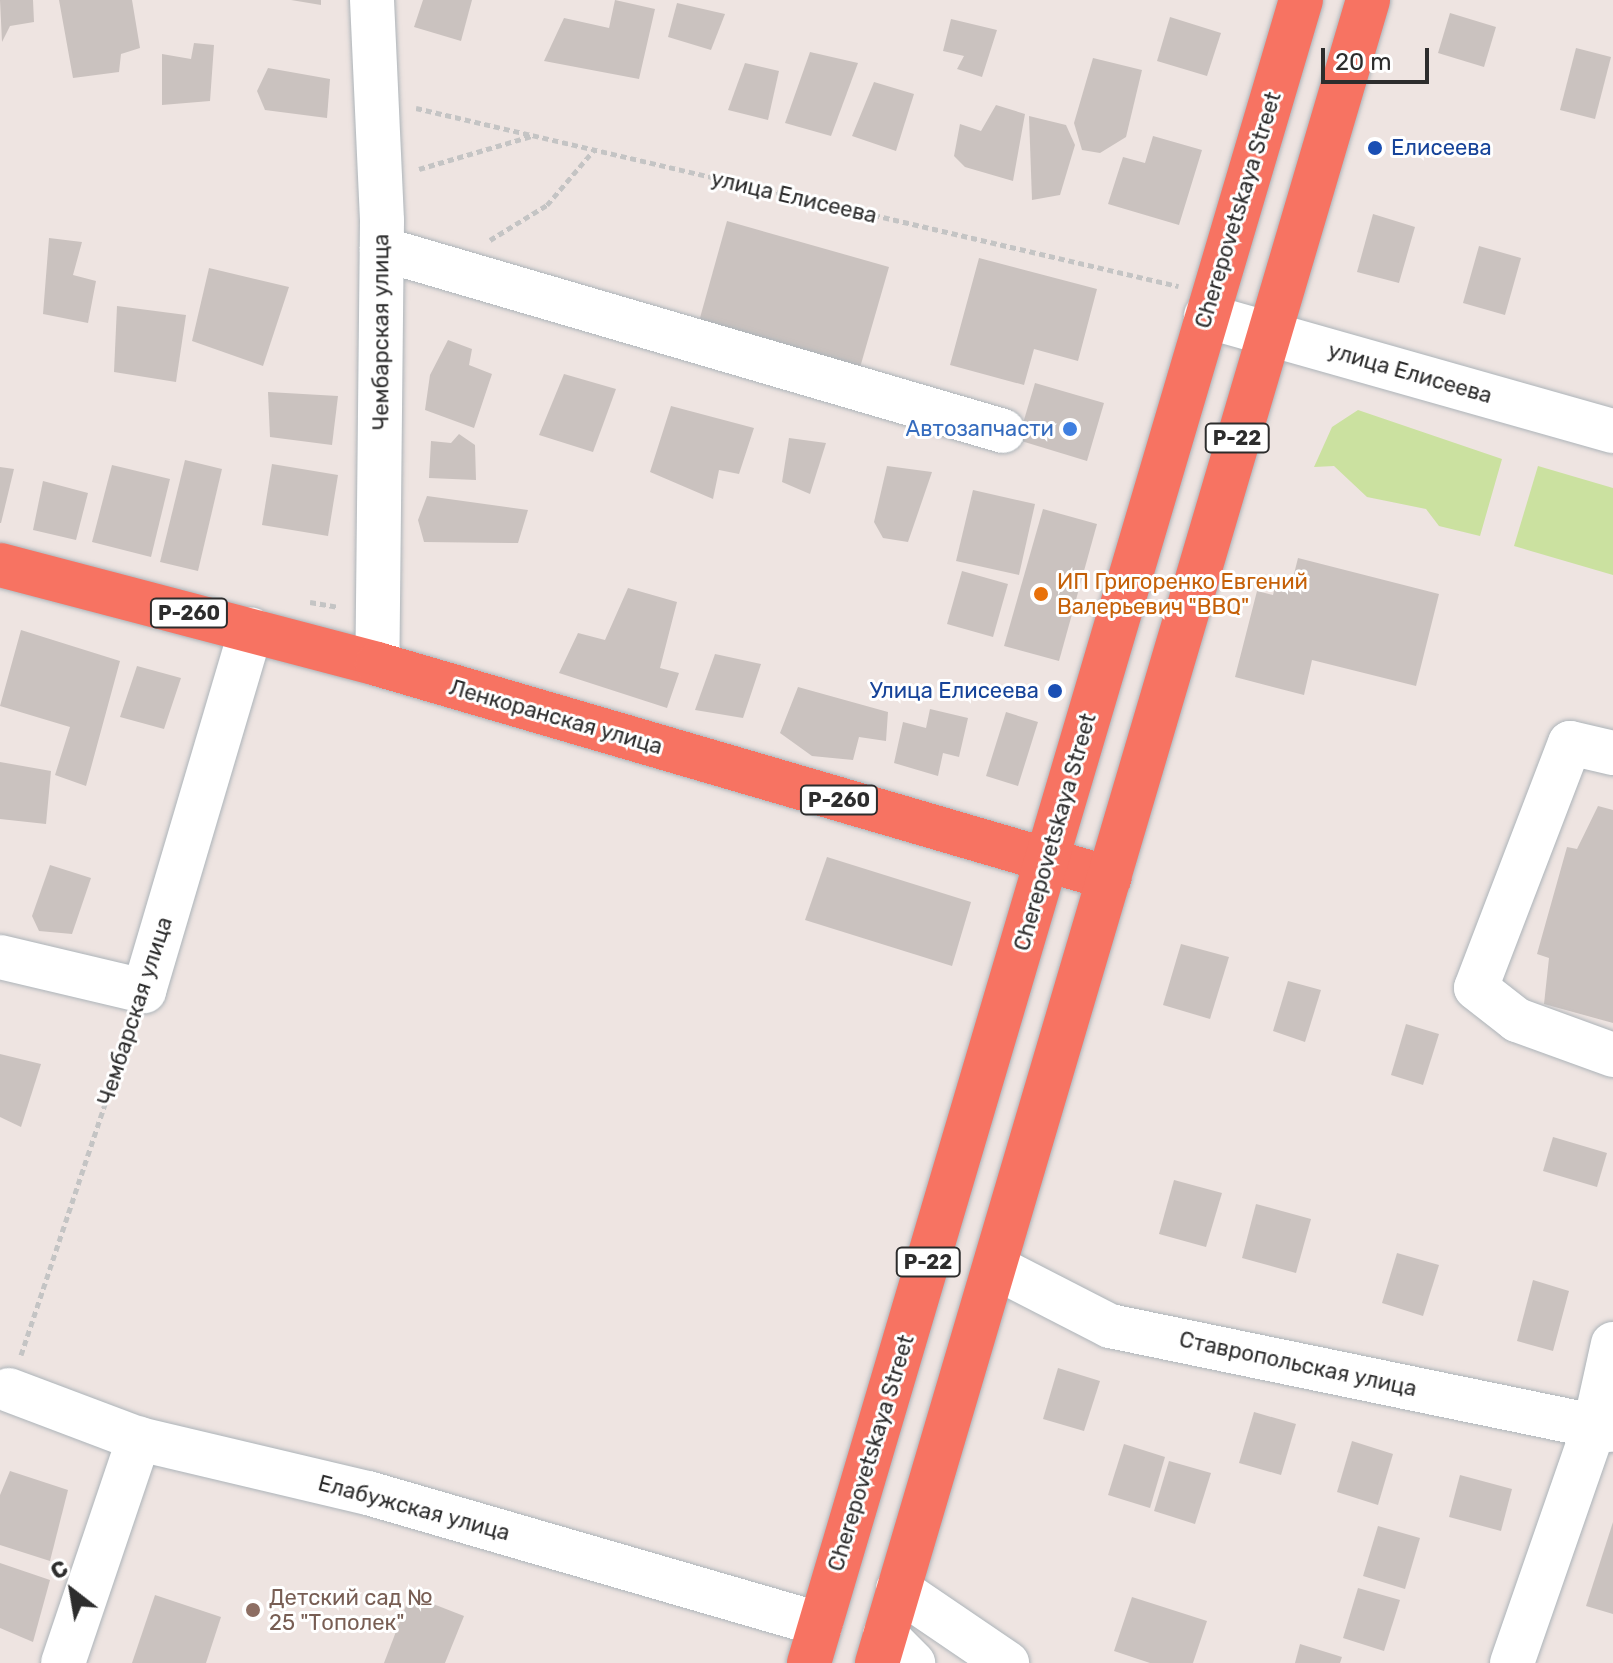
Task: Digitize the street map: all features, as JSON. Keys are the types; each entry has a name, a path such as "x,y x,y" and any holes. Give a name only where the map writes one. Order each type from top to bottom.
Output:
{"highway":[{"name":"Cherepovetskaya Street","path":"814,1644 1301,0"},
{"name":"Р-22","path":"891,1654 898,1589 1368,0"},
{"name":"Ленкоранская улица","path":"0,565 377,664 1109,878"}],"street":[{"name":"Чембарская улица","path":"372,0 382,249 377,664"},
{"path":"382,249 1003,431"},
{"name":"улица Елисеева","path":"1210,305 1267,334 1613,431"},
{"name":"Чембарская улица","path":"144,991 251,629"},
{"path":"1613,753 1570,743 1476,988 1517,1020 1613,1055"},
{"path":"0,957 144,991"},
{"name":"Ставропольская улица","path":"995,1267 1110,1326 1604,1428"},
{"path":"1512,1663 1604,1428 1613,1344"},
{"name":"Елабужская улица","path":"9,1390 139,1439 368,1493 814,1644"},
{"path":"63,1663 139,1439"},
{"path":"898,1589 1007,1663"}],"path":[{"name":"улица Елисеева","path":"376,98 1210,305"},
{"path":"380,181 534,135"},
{"path":"445,268 547,205 594,150"},
{"name":"Чембарская улица","path":"9,1390 144,991"}],"green space":[{"path":"1358,410 1502,459 1480,536 1439,526 1426,509 1367,497 1334,466 1314,467 1332,427"},
{"path":"1538,466 1613,488 1613,575 1514,546"}],"building":[{"path":"0,0 33,0 34,22 10,26 2,42"},
{"path":"59,0 132,0 140,48 121,54 119,72 73,78"},
{"path":"291,0 321,0 321,5"},
{"path":"423,0 472,0 461,41 414,27"},
{"path":"615,0 655,9 639,79 544,61 564,18 609,28"},
{"path":"677,3 725,14 711,50 668,37"},
{"path":"1450,13 1496,27 1484,67 1438,53"},
{"path":"1170,17 1221,33 1207,76 1157,61"},
{"path":"951,19 997,30 982,77 957,69 964,56 943,51"},
{"path":"194,43 214,45 210,101 162,105 162,54 191,59"},
{"path":"1576,48 1611,57 1595,119 1560,110"},
{"path":"810,52 858,63 831,136 785,123"},
{"path":"1093,58 1142,70 1126,137 1100,153 1082,150 1074,123"},
{"path":"745,63 779,71 768,120 728,110"},
{"path":"268,68 330,79 327,118 265,110 257,91"},
{"path":"874,82 914,94 896,151 852,136"},
{"path":"996,105 1025,114 1013,181 965,167 954,156 960,124 981,131"},
{"path":"1029,116 1066,125 1075,145 1060,195 1032,200"},
{"path":"1153,136 1202,150 1179,225 1108,204 1123,157 1145,163"},
{"path":"1373,214 1415,227 1399,283 1357,272"},
{"path":"727,221 889,267 859,371 698,325"},
{"path":"49,238 82,242 73,275 96,281 88,323 43,314"},
{"path":"1479,246 1521,258 1505,315 1463,303"},
{"path":"979,258 1097,289 1078,361 1034,349 1024,385 950,365"},
{"path":"209,268 289,287 263,366 192,341"},
{"path":"117,306 186,315 176,382 114,372"},
{"path":"448,340 472,349 469,365 492,374 474,428 425,410 430,375"},
{"path":"564,374 616,389 593,452 539,435"},
{"path":"1035,383 1104,403 1087,461 1018,440"},
{"path":"268,392 338,396 332,445 270,437"},
{"path":"671,406 754,428 739,474 719,470 713,499 650,472"},
{"path":"459,434 475,445 476,480 429,478 431,441 451,443"},
{"path":"789,438 826,443 810,494 782,482"},
{"path":"185,460 222,469 198,571 160,562"},
{"path":"272,464 338,475 328,536 262,525"},
{"path":"112,465 170,479 151,557 92,542"},
{"path":"887,466 932,472 908,542 883,538 874,522"},
{"path":"0,467 14,469 1,523 0,523"},
{"path":"43,481 88,493 76,540 33,530"},
{"path":"973,490 1035,504 1019,575 956,561"},
{"path":"427,496 528,510 518,543 424,542 418,520"},
{"path":"1043,509 1097,524 1059,661 1004,646"},
{"path":"1298,558 1439,594 1416,686 1312,660 1304,695 1235,677 1257,591 1273,595 1278,574 1293,578"},
{"path":"962,571 1008,584 993,637 947,624"},
{"path":"628,588 677,602 660,668 679,673 667,708 559,673 578,633 605,640"},
{"path":"21,630 120,661 86,786 55,775 70,727 0,706"},
{"path":"715,654 761,664 743,718 695,710"},
{"path":"137,666 181,678 164,729 120,717"},
{"path":"798,687 888,712 886,741 859,737 853,760 812,756 780,733"},
{"path":"930,709 968,718 959,757 943,753 938,776 894,763 903,722 926,728"},
{"path":"1006,712 1038,722 1018,786 986,776"},
{"path":"0,762 51,771 46,824 0,819"},
{"path":"1598,806 1613,810 1613,1023 1544,1004 1549,958 1537,954 1567,847 1577,849"},
{"path":"827,857 971,902 952,966 805,920"},
{"path":"50,865 91,878 72,934 39,931 32,916"},
{"path":"1181,944 1229,957 1210,1019 1163,1005"},
{"path":"1288,981 1321,990 1305,1042 1273,1031"},
{"path":"1406,1024 1439,1034 1423,1085 1391,1075"},
{"path":"0,1054 41,1064 21,1127 0,1117"},
{"path":"1553,1137 1607,1153 1597,1187 1543,1171"},
{"path":"1174,1180 1222,1193 1206,1247 1159,1234"},
{"path":"1256,1204 1311,1219 1296,1273 1242,1258"},
{"path":"1397,1253 1439,1265 1423,1316 1382,1303"},
{"path":"1533,1280 1569,1291 1553,1351 1517,1341"},
{"path":"1058,1368 1100,1381 1084,1431 1043,1419"},
{"path":"1254,1412 1296,1424 1281,1475 1239,1463"},
{"path":"1352,1441 1393,1454 1378,1505 1337,1492"},
{"path":"1124,1444 1165,1457 1150,1508 1108,1495"},
{"path":"1169,1461 1211,1473 1195,1524 1154,1511"},
{"path":"10,1471 68,1490 50,1561 0,1545 0,1495"},
{"path":"1460,1475 1512,1489 1501,1531 1449,1517"},
{"path":"1613,1522 1613,1614 1586,1606"},
{"path":"1378,1526 1420,1538 1405,1589 1363,1576"},
{"path":"0,1563 50,1580 33,1642 0,1628"},
{"path":"1358,1588 1400,1600 1384,1651 1343,1638"},
{"path":"155,1595 221,1617 206,1663 132,1663"},
{"path":"410,1595 464,1616 445,1663 384,1663"},
{"path":"1132,1597 1207,1621 1193,1663 1150,1663 1114,1651"},
{"path":"1300,1644 1342,1657 1340,1663 1295,1663"}],"place":[{"name":"Елисеева","path":"1375,148"},
{"name":"Автозапчасти","path":"1070,429"},
{"name":"ИП Григоренко Евгений Валерьевич \"BBQ\"","path":"1041,594"},
{"name":"Улица Елисеева","path":"1055,691"},
{"name":"Детский сад № 25 \"Тополек\"","path":"253,1610"}]}
